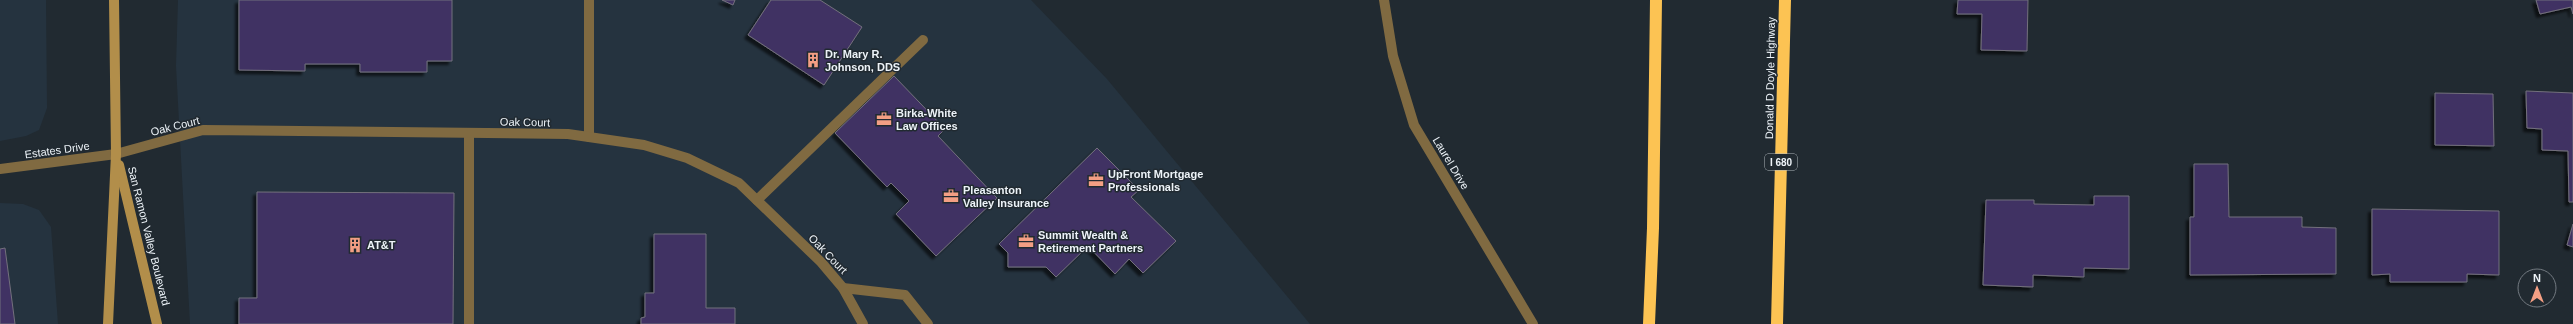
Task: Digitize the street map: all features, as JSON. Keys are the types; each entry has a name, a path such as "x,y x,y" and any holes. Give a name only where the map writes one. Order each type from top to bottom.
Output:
{"highway":[{"path":"1649,324 1653,228 1656,0"},
{"name":"Donald D Doyle Highway","path":"1777,324 1785,0"}],"main road":[{"name":"San Ramon Valley Boulevard","path":"108,324 116,154 114,0"},
{"name":"San Ramon Valley Boulevard","path":"116,154 158,324"}],"street":[{"path":"589,0 589,137"},
{"name":"Laurel Drive","path":"1384,0 1392,56 1414,125 1533,324"},
{"path":"757,200 923,40"},
{"name":"Oak Court","path":"116,154 203,130 568,134 644,145 687,158 739,183 843,288 863,324"},
{"path":"469,133 469,324"},
{"name":"Estates Drive","path":"0,170 116,154"},
{"path":"843,288 905,295 928,324"}],"shaded area":[{"path":"0,0 46,0 47,108 39,130 26,136 0,141"},
{"path":"178,0 1031,0 1107,79 1310,324 190,324 176,66"},
{"path":"0,203 23,204 39,210 51,227 58,324 0,324"}],"building":[{"path":"239,0 452,0 452,61 427,61 427,72 360,72 360,64 305,64 305,71 239,70"},
{"path":"722,0 735,0 733,5"},
{"name":"Dr. Mary R. Johnson, DDS","path":"771,0 820,0 862,27 824,85 748,35"},
{"path":"1958,0 2028,0 2027,51 1981,50 1982,14 1957,14"},
{"path":"2536,0 2573,0 2573,14 2571,7 2540,14"},
{"path":"894,76 945,129 938,136 997,198 936,256 896,214 909,201 891,183 887,187 835,133"},
{"path":"2526,91 2573,93 2573,202 2569,202 2568,151 2542,150 2542,129 2527,128"},
{"path":"2435,93 2493,94 2494,146 2435,145"},
{"path":"1097,148 1139,190 1131,197 1176,241 1143,273 1129,259 1115,274 1088,246 1056,277 1046,267 1008,267 1008,253 999,244"},
{"path":"2194,164 2228,164 2229,217 2302,217 2302,227 2336,228 2336,274 2190,275 2190,217 2194,217"},
{"name":"AT&T","path":"257,192 454,193 453,324 239,324 239,298 257,298"},
{"path":"2094,196 2129,196 2129,269 2084,268 2084,277 2033,275 2033,287 1983,285 1986,200 2034,200 2034,204 2094,205"},
{"path":"2372,209 2499,211 2499,275 2467,274 2467,282 2390,282 2390,274 2372,275"},
{"path":"2573,224 2573,247 2567,245"},
{"path":"654,234 706,234 706,308 735,308 735,324 641,324 641,318 645,317 645,293 654,293"},
{"path":"5,248 15,324 0,324 0,249"}],"place":[{"name":"Dr. Mary R. Johnson, DDS","path":"813,60"},
{"name":"Birka-White Law Offices","path":"884,119"},
{"name":"UpFront Mortgage Professionals","path":"1096,180"},
{"name":"Pleasanton Valley Insurance","path":"951,196"},
{"name":"Summit Wealth & Retirement Partners","path":"1026,241"},
{"name":"AT&T","path":"355,245"}]}
